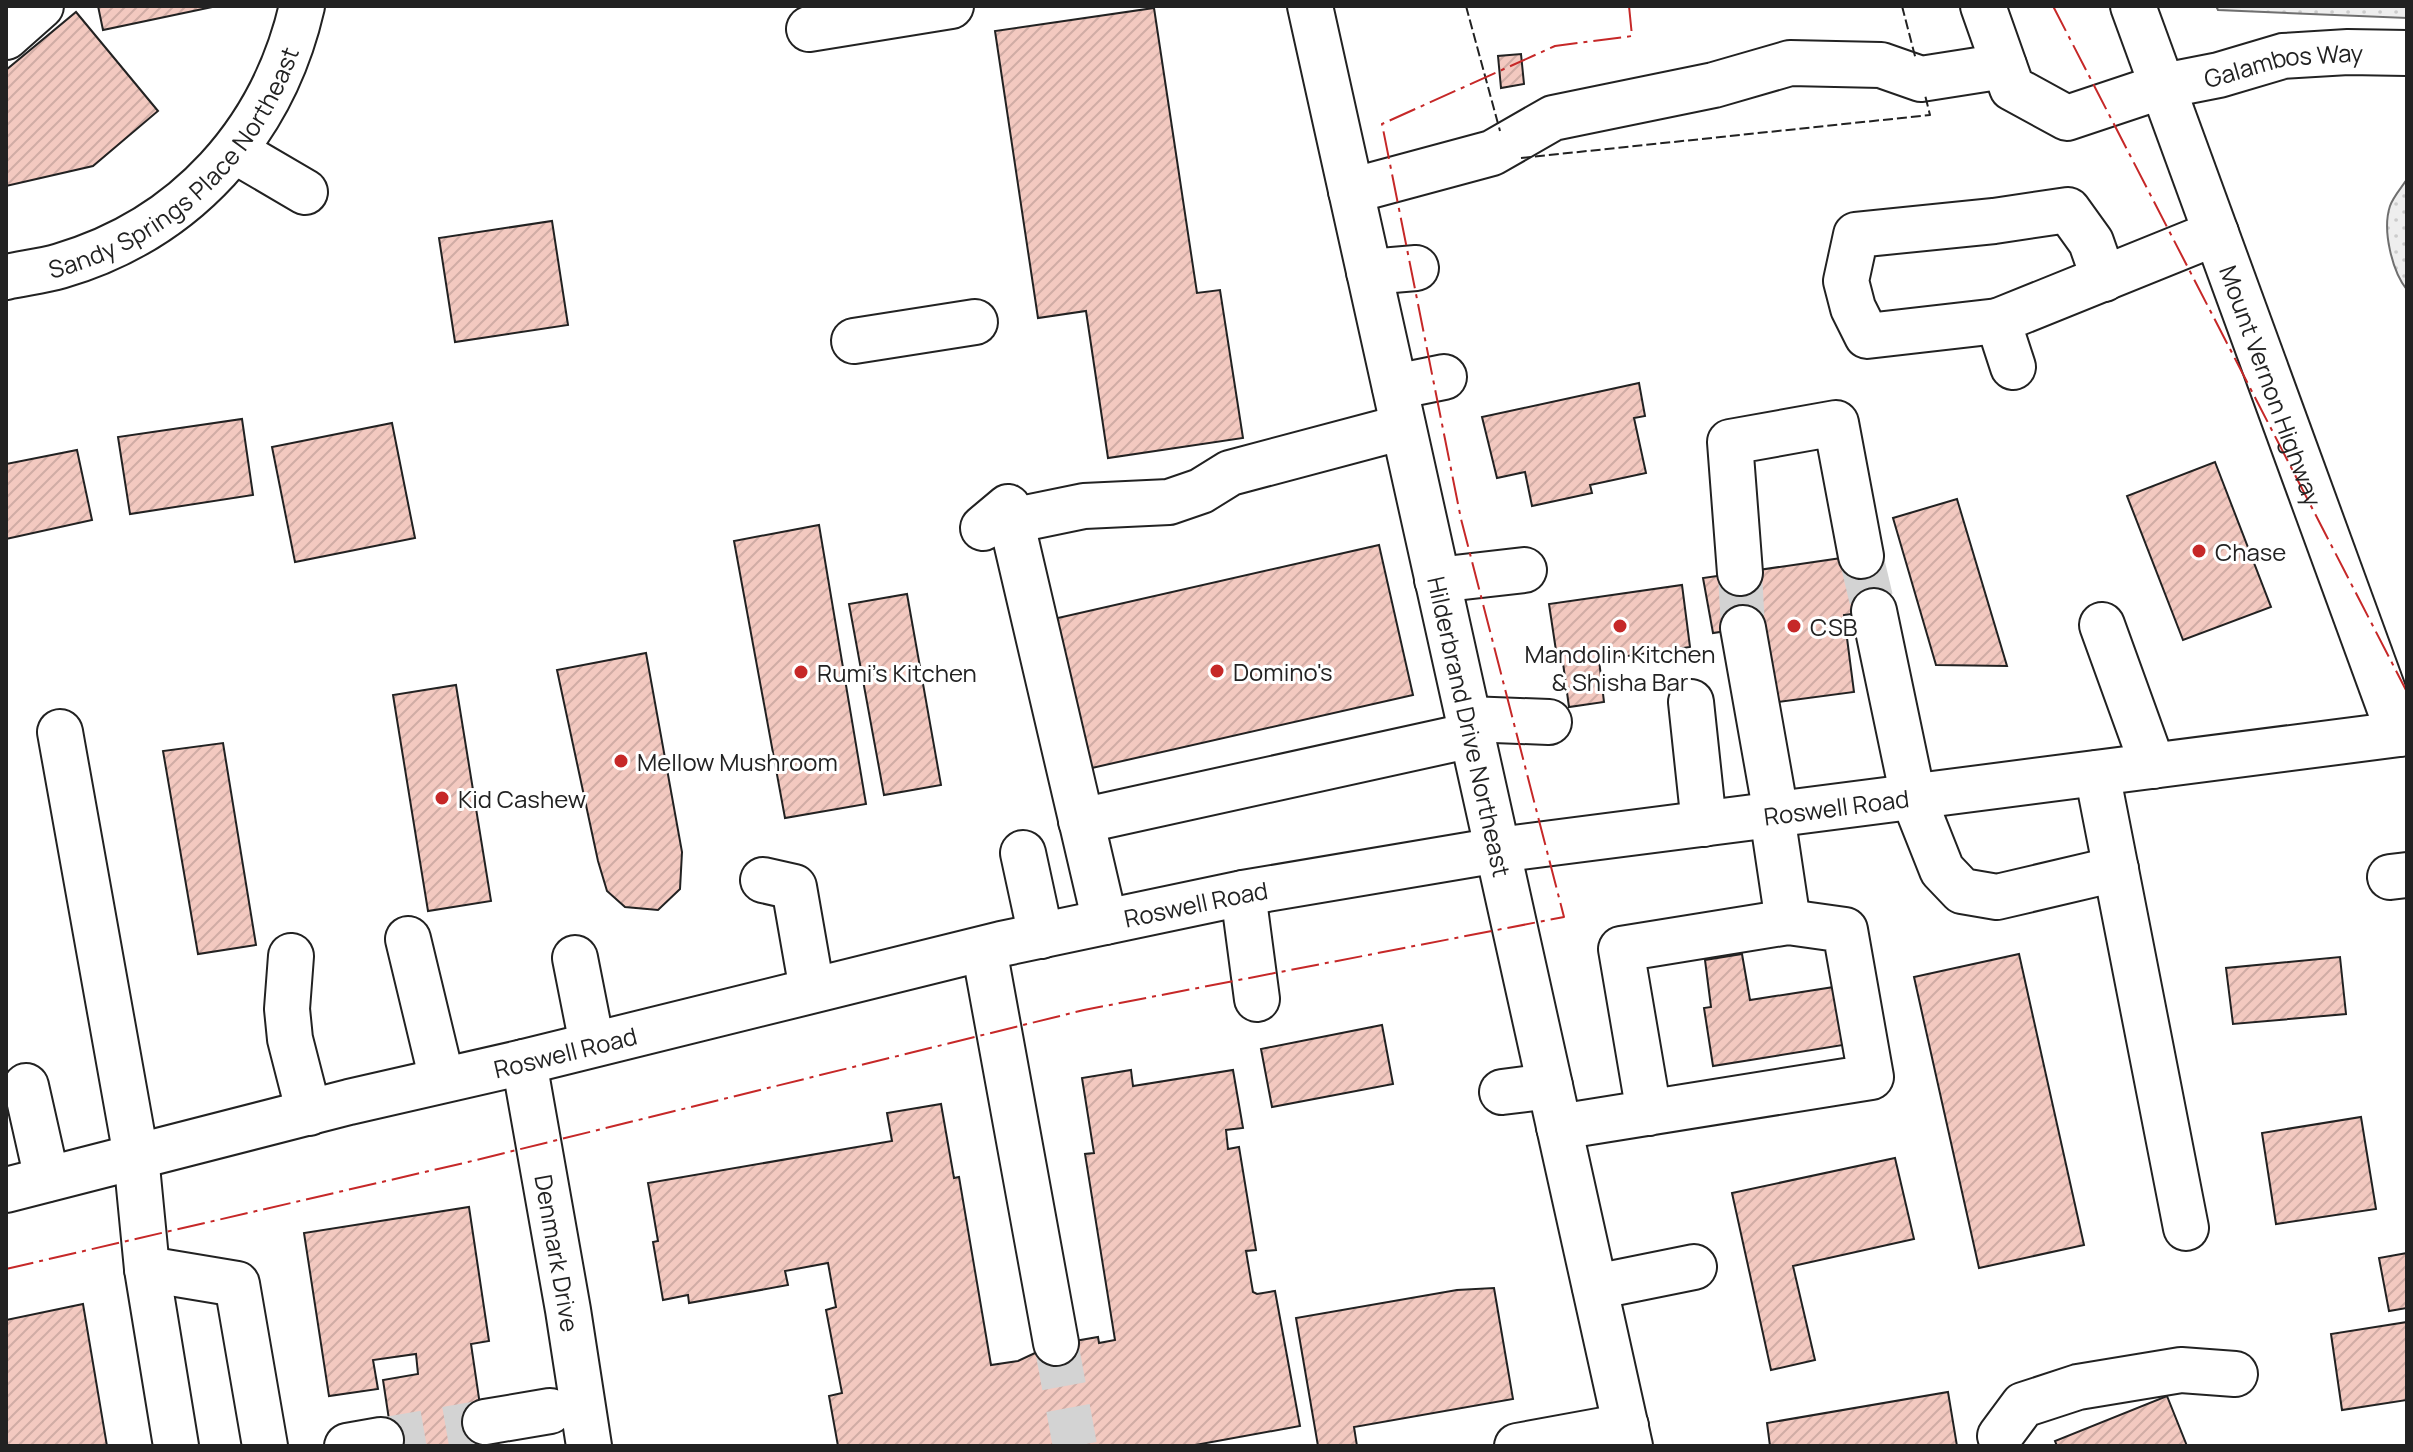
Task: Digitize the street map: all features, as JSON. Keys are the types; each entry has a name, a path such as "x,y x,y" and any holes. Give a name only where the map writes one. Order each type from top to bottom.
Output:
{"street":[{"path":"6,37 41,6"},
{"name":"Sandy Springs Place Northeast","path":"6,277 60,266 110,248 144,229 198,190 235,151 268,102 294,42 302,6"},
{"path":"809,29 951,6"},
{"name":"Hilderbrand Drive Northeast","path":"1310,6 1628,1436"},
{"name":"Galambos Way","path":"1983,6 2012,88 2067,118 2163,86 2219,75 2283,56 2348,52 2407,53"},
{"name":"Mount Vernon Highway","path":"2133,6 2404,744"},
{"path":"1351,191 1492,153 1553,118 1714,85 1790,63 1881,65 1921,79 2004,66"},
{"path":"235,151 305,192"},
{"path":"2104,279 2091,242 2068,210 1856,235 1846,281 1853,308 1867,336 1998,321 2104,279 2216,233"},
{"path":"1369,272 1416,268"},
{"path":"1998,321 2013,367"},
{"path":"854,341 975,322"},
{"path":"1105,922 1081,821 997,524 1084,506 1169,502 1201,491 1230,473 1399,407 1444,377"},
{"path":"1740,573 1730,442 1836,423 1861,556"},
{"path":"1437,580 1524,570"},
{"path":"1874,611 1913,797 1942,870 1962,891 1997,897 2116,869"},
{"path":"2102,625 2153,766"},
{"path":"1743,628 1774,814 1788,922"},
{"path":"1691,702 1704,824"},
{"path":"1081,821 1470,727 1549,722"},
{"path":"60,732 136,1156 147,1269 176,1446"},
{"name":"Roswell Road","path":"26,1184 812,990 1041,936 1243,893 1498,850 1774,814 2153,766 2404,744"},
{"path":"2097,773 2186,1228"},
{"path":"1023,853 1041,936"},
{"path":"763,880 794,887 812,990"},
{"path":"1243,893 1257,999"},
{"path":"1502,1092 1554,1106 1649,1113 1871,1077 1845,930 1788,922 1621,949 1649,1113"},
{"path":"408,939 442,1080"},
{"path":"984,949 1056,1343"},
{"path":"291,956 287,1009 290,1039 309,1113"},
{"path":"575,958 592,1044"},
{"name":"Denmark Drive","path":"524,1062 589,1446"},
{"path":"26,1086 26,1184"},
{"path":"1595,1287 1694,1267"},
{"path":"147,1269 237,1284 265,1446"},
{"path":"2000,1436 2023,1405 2078,1387 2181,1370 2235,1374"},
{"path":"485,1422 550,1411"},
{"path":"1517,1446 1628,1436"}],"shaded area":[{"path":"2216,6 2407,6 2407,18 2218,10"},
{"path":"2407,179 2407,290 2393,261 2387,227 2391,203"}],"building":[{"path":"98,6 217,6 103,30"},
{"path":"1154,8 1197,293 1220,290 1243,438 1108,458 1086,311 1038,318 995,31"},
{"path":"76,12 158,111 93,166 6,186 6,70"},
{"path":"1521,54 1524,84 1501,88 1498,56"},
{"path":"552,221 568,325 455,342 439,238"},
{"path":"1639,383 1645,416 1634,418 1646,473 1590,485 1592,493 1532,506 1525,472 1497,478 1482,417"},
{"path":"242,419 253,495 130,514 118,437"},
{"path":"392,423 415,538 295,562 272,447"},
{"path":"77,450 92,520 6,539 6,464"},
{"name":"Chase","path":"2215,462 2271,607 2183,640 2127,496"},
{"path":"1957,499 2007,666 1936,665 1893,518"},
{"name":"Rumi's Kitchen","path":"819,525 866,804 785,818 734,541"},
{"path":"1379,545 1413,695 1083,770 1049,620"},
{"path":"1869,554 1879,610 1844,615 1854,692 1763,704 1753,627 1713,633 1703,578"},
{"name":"Mandolin Kitchen & Shisha Bar","path":"1682,585 1690,647 1599,660 1604,702 1569,707 1563,663 1558,664 1549,604"},
{"path":"907,594 941,785 884,795 849,604"},
{"name":"Mellow Mushroom","path":"646,653 682,852 680,889 658,910 625,907 607,891 557,670"},
{"name":"Kid Cashew","path":"456,685 491,901 428,911 393,695"},
{"path":"223,743 256,945 198,954 163,751"},
{"path":"1742,954 1750,1000 1834,987 1843,1045 1713,1066 1704,1008 1711,1007 1705,960"},
{"path":"2019,954 2084,1245 1979,1268 1914,977"},
{"path":"2340,957 2346,1014 2233,1024 2226,968"},
{"path":"1382,1025 1393,1084 1272,1107 1261,1049"},
{"path":"1131,1070 1133,1086 1233,1070 1243,1128 1226,1130 1228,1149 1239,1147 1256,1250 1246,1251 1253,1292 1275,1291 1300,1426 1190,1446 838,1446 829,1396 842,1393 826,1310 836,1307 828,1263 785,1271 788,1285 689,1303 688,1295 663,1300 653,1242 658,1241 648,1183 892,1141 887,1113 941,1104 954,1178 959,1177 991,1365 1018,1361 1052,1345 1098,1337 1099,1343 1115,1340 1085,1154 1094,1153 1082,1078"},
{"path":"2361,1117 2376,1209 2276,1224 2262,1133"},
{"path":"1895,1158 1914,1239 1793,1266 1815,1360 1771,1370 1732,1193"},
{"path":"469,1207 489,1341 471,1344 486,1446 393,1446 383,1380 418,1374 416,1354 373,1360 378,1389 329,1396 304,1233"},
{"path":"2407,1253 2407,1308 2389,1311 2379,1258"},
{"path":"1494,1288 1513,1399 1354,1427 1357,1446 1318,1446 1296,1318 1457,1290"},
{"path":"83,1304 107,1446 6,1446 6,1320"},
{"path":"2407,1322 2407,1400 2342,1410 2331,1334"},
{"path":"1948,1392 1957,1446 1770,1446 1767,1423"},
{"path":"2167,1396 2187,1446 2057,1446 2055,1441"}],"tunnel":[{"path":"1861,556 1874,611"},
{"path":"1740,573 1743,628"},
{"path":"1056,1343 1075,1446"},
{"path":"381,1440 485,1422"}],"fence":[{"path":"1466,6 1500,131"},
{"path":"1902,6 1916,60"},
{"path":"1521,158 1930,115 1925,95"}],"power":[{"path":"6,1269 468,1162 1084,1010 1564,917 1461,519 1382,124 1555,46 1632,36 1629,6"},
{"path":"2053,6 2407,692"}],"place":[{"name":"Chase","path":"2199,551"},
{"name":"Mandolin Kitchen & Shisha Bar","path":"1620,626"},
{"name":"CSB","path":"1794,626"},
{"name":"Domino's","path":"1217,671"},
{"name":"Rumi's Kitchen","path":"801,672"},
{"name":"Mellow Mushroom","path":"621,761"},
{"name":"Kid Cashew","path":"442,798"}]}
